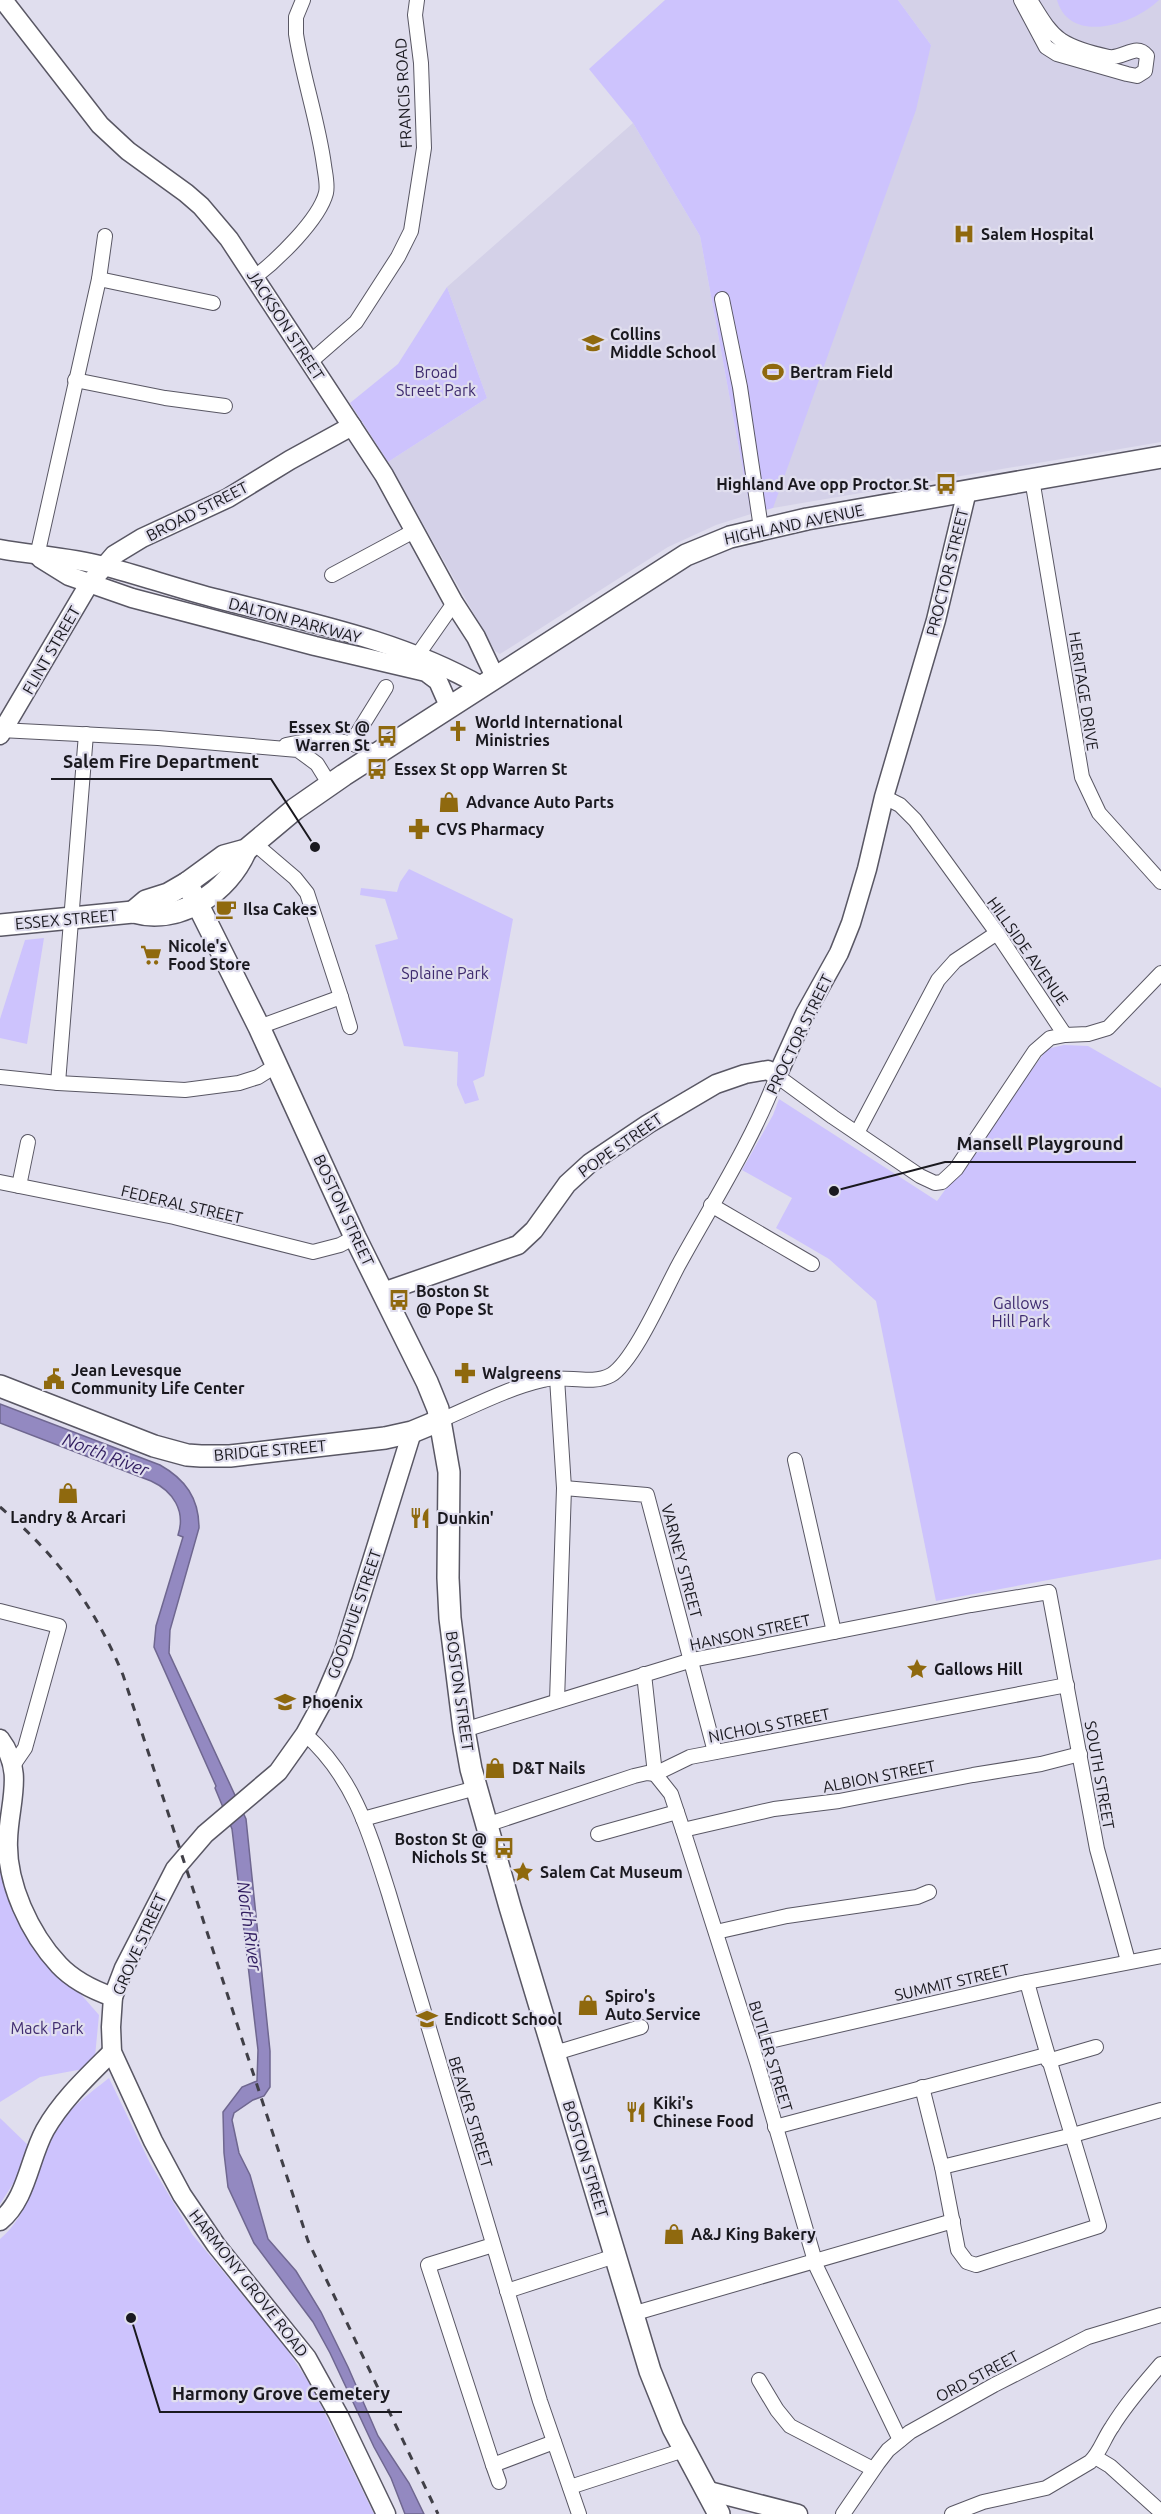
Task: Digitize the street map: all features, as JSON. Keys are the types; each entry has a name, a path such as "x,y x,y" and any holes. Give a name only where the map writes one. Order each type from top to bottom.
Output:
{"main road":[{"name":"HIGHLAND AVENUE","path":"376,754 686,555 709,544 761,528 1161,458"},
{"name":"ESSEX STREET","path":"133,912 146,901 187,884 224,855 250,846 295,809 376,754"},
{"name":"ESSEX STREET","path":"0,925 133,912 149,917 168,914 197,903 214,892 238,869 250,846"},
{"name":"BOSTON STREET","path":"187,884 259,1027 355,1238 427,1382 441,1420 449,1472 449,1600 464,1730 476,1788 654,2384 684,2450 719,2514"},
{"name":"BRIDGE STREET","path":"0,1386 154,1446 187,1455 230,1456 385,1438 412,1432 441,1420"}],"street":[{"name":"JACKSON STREET","path":"3,0 100,125 128,151 201,206 229,239 384,475 454,603 476,637 488,682"},
{"name":"JACKSON STREET","path":"11,0 19,19"},
{"path":"255,277 289,248 312,218 327,192 321,149 296,34 296,17 303,0"},
{"name":"FRANCIS ROAD","path":"309,363 356,322 398,257 411,231 424,148 421,63 415,15 417,0"},
{"path":"1021,0 1032,17 1040,40 1057,54 1137,76 1145,71 1148,56 1137,49 1110,57 1063,42 1048,29 1030,0"},
{"path":"37,556 99,279 105,236"},
{"path":"99,279 213,303"},
{"path":"722,299 738,379 761,528"},
{"path":"75,380 165,398 225,406"},
{"name":"BROAD STREET","path":"103,566 114,555 142,538 228,498 352,426"},
{"name":"HERITAGE DRIVE","path":"1032,479 1082,777 1099,813 1161,882"},
{"name":"PROCTOR STREET","path":"441,1420 534,1382 557,1378 599,1378 618,1369 645,1328 762,1112 805,1014 839,953 851,923 884,797 936,620 967,491"},
{"path":"332,575 414,531"},
{"path":"0,549 37,556 66,558 103,566"},
{"path":"37,556 69,576 89,584"},
{"name":"FLINT STREET","path":"1,732 89,584 103,566"},
{"name":"DALTON PARKWAY","path":"103,566 414,661 434,676 444,689 449,706"},
{"name":"DALTON PARKWAY","path":"89,584 150,603 315,646 451,668 488,682"},
{"path":"414,661 454,603"},
{"path":"352,742 386,687"},
{"path":"1,732 86,734 298,750 310,758 326,776 330,785"},
{"path":"58,1083 86,734"},
{"path":"278,747 315,739 352,742 376,754"},
{"name":"HILLSIDE AVENUE","path":"884,797 900,805 915,820 997,933 1065,1035"},
{"path":"250,846 295,878 307,893 350,1027"},
{"path":"857,1133 939,980 960,957 997,933"},
{"path":"777,1076 920,1176 935,1183 940,1182 956,1169 1035,1051 1050,1038 1088,1034 1108,1028 1118,1021 1161,973"},
{"path":"259,1027 341,997"},
{"path":"0,1077 58,1083 184,1090 239,1083 258,1077 277,1065"},
{"name":"POPE STREET","path":"382,1292 518,1245 534,1230 574,1176 648,1124 729,1078 768,1070 777,1076"},
{"path":"19,1186 28,1143"},
{"name":"FEDERAL STREET","path":"0,1182 174,1217 313,1252 340,1245 355,1238"},
{"path":"711,1205 812,1264"},
{"path":"557,1378 564,1488 557,1701"},
{"name":"GOODHUE STREET","path":"241,1805 278,1772 305,1734 322,1703 343,1654 412,1432"},
{"path":"795,1460 834,1632"},
{"name":"VARNEY STREET","path":"564,1488 647,1495 716,1752"},
{"name":"HANSON STREET","path":"464,1730 692,1660 1049,1592"},
{"name":"SOUTH STREET","path":"1049,1592 1105,1882 1128,1961"},
{"path":"0,1611 58,1626 25,1748 14,1764 8,1853 12,1875 24,1909 42,1945 60,1966 92,1990 114,1997"},
{"name":"BUTLER STREET","path":"644,1674 655,1774 671,1794 683,1830 752,2045 815,2260 839,2316 900,2439"},
{"name":"NICHOLS STREET","path":"486,1825 634,1776 655,1774 684,1760 716,1752 1067,1685"},
{"name":"BEAVER STREET","path":"305,1734 322,1749 340,1772 363,1819 383,1876 493,2246 554,2442 579,2514"},
{"path":"0,1738 14,1764"},
{"name":"ALBION STREET","path":"683,1830 774,1809 839,1801 1041,1764 1080,1754"},
{"path":"363,1819 476,1788"},
{"name":"GROVE STREET","path":"112,2052 114,1997 124,1968 175,1869 193,1846 217,1823 241,1805"},
{"path":"598,1834 677,1812"},
{"path":"716,1932 787,1916 917,1897 929,1892"},
{"name":"SUMMIT STREET","path":"752,2045 1028,1982 1161,1956"},
{"path":"922,2087 942,2168 958,2250 968,2262 976,2265 1099,2226 1073,2135 1047,2058 1028,1982"},
{"path":"553,2051 565,2050 641,2027"},
{"path":"775,2127 922,2087 1096,2047"},
{"path":"0,2221 11,2211 20,2194 39,2143 50,2122 68,2098 112,2052"},
{"name":"HARMONY GROVE ROAD","path":"112,2052 153,2141 182,2195 216,2245 307,2358 338,2414 386,2514"},
{"path":"942,2168 1161,2110"},
{"path":"632,2314 953,2221"},
{"path":"493,2246 428,2265 499,2482"},
{"path":"507,2291 615,2256"},
{"name":"ORD STREET","path":"843,2514 873,2469 900,2439 948,2410 1077,2342 1161,2315"},
{"path":"952,2514 983,2502 1056,2484 1095,2457 1130,2399 1161,2364"},
{"path":"759,2380 790,2426 873,2469"},
{"path":"493,2465 554,2442"},
{"path":"570,2487 684,2450"},
{"path":"1095,2457 1110,2466 1161,2512"},
{"path":"705,2490 798,2514"}],"shaded area":[{"name":"Salem Hospital","path":"898,0 1161,0 1161,442 773,508 730,269 931,45"},
{"name":"Collins Middle School","path":"633,123 700,236 751,514 716,525 668,547 500,654 495,651 388,462 487,398 447,287"}],"green space":[{"name":"Bertram Field","path":"665,0 898,0 931,45 916,110 773,508 751,514 700,236 633,123 589,69"},
{"path":"1057,0 1159,0 1135,17 1120,23 1089,27 1075,23 1064,14"},
{"name":"Broad Street Park","path":"447,287 487,398 388,462 350,403 398,364"},
{"name":"Splaine Park","path":"409,869 513,919 484,1076 473,1081 479,1100 465,1104 457,1085 458,1052 404,1046 375,945 398,939 385,899 360,895 361,888 397,892 400,882"},
{"path":"44,938 27,1044 0,1038 0,1019 25,940"},
{"name":"Gallows Hill Park","path":"1064,1045 1088,1046 1161,1088 1161,1559 936,1601 876,1301 829,1259 776,1228 792,1198 742,1170 773,1115 779,1099 937,1201 1047,1049"},
{"name":"Mack Park","path":"0,1862 36,1943 99,2015 94,2067 40,2077 0,2102"},
{"path":"109,2078 150,2163 192,2234 284,2345 312,2387 374,2514 0,2514 0,2239 10,2229 26,2205 45,2151 56,2128 77,2105"},
{"path":"0,2118 34,2151 0,2204"}],"water":[{"name":"North River","path":"0,1404 160,1465 183,1483 193,1499 199,1528 170,1630 169,1653 246,1819 270,2051 270,2087 264,2096 253,2100 234,2113 232,2120 239,2153 250,2175 268,2239 296,2271 321,2312 378,2436 409,2483 424,2514 405,2514 391,2478 330,2353 313,2322 254,2243 228,2187 223,2112 242,2087 257,2081 258,2050 232,1829 216,1786 154,1647 156,1626 183,1537 178,1535 179,1510 166,1490 151,1481 0,1423"}],"railway":[{"path":"0,1507 21,1525 57,1563 100,1627 123,1675 308,2241 438,2514"}],"place":[{"name":"Salem Hospital","path":"964,234"},
{"name":"Collins Middle School","path":"593,343"},
{"name":"Bertram Field","path":"773,372"},
{"name":"Highland Ave opp Proctor St","path":"946,484"},
{"name":"World International Ministries","path":"458,731"},
{"name":"Essex St @ Warren St","path":"387,736"},
{"name":"Essex St opp Warren St","path":"377,769"},
{"name":"Advance Auto Parts","path":"449,802"},
{"name":"CVS Pharmacy","path":"419,829"},
{"name":"Salem Fire Department","path":"315,847"},
{"name":"Ilsa Cakes","path":"226,909"},
{"name":"Nicole's Food Store","path":"151,955"},
{"name":"Mansell Playground","path":"834,1191"},
{"name":"Boston St @ Pope St","path":"399,1300"},
{"name":"Walgreens","path":"465,1373"},
{"name":"Jean Levesque Community Life Center","path":"54,1379"},
{"name":"Landry & Arcari","path":"68,1493"},
{"name":"Dunkin'","path":"420,1518"},
{"name":"Gallows Hill","path":"917,1669"},
{"name":"Phoenix","path":"285,1702"},
{"name":"D&T Nails","path":"495,1768"},
{"name":"Boston St @ Nichols St","path":"504,1848"},
{"name":"Salem Cat Museum","path":"523,1872"},
{"name":"Spiro's Auto Service","path":"588,2005"},
{"name":"Endicott School","path":"427,2019"},
{"name":"Kiki's Chinese Food","path":"636,2112"},
{"name":"A&J King Bakery","path":"674,2234"},
{"name":"Harmony Grove Cemetery","path":"131,2318"}]}
